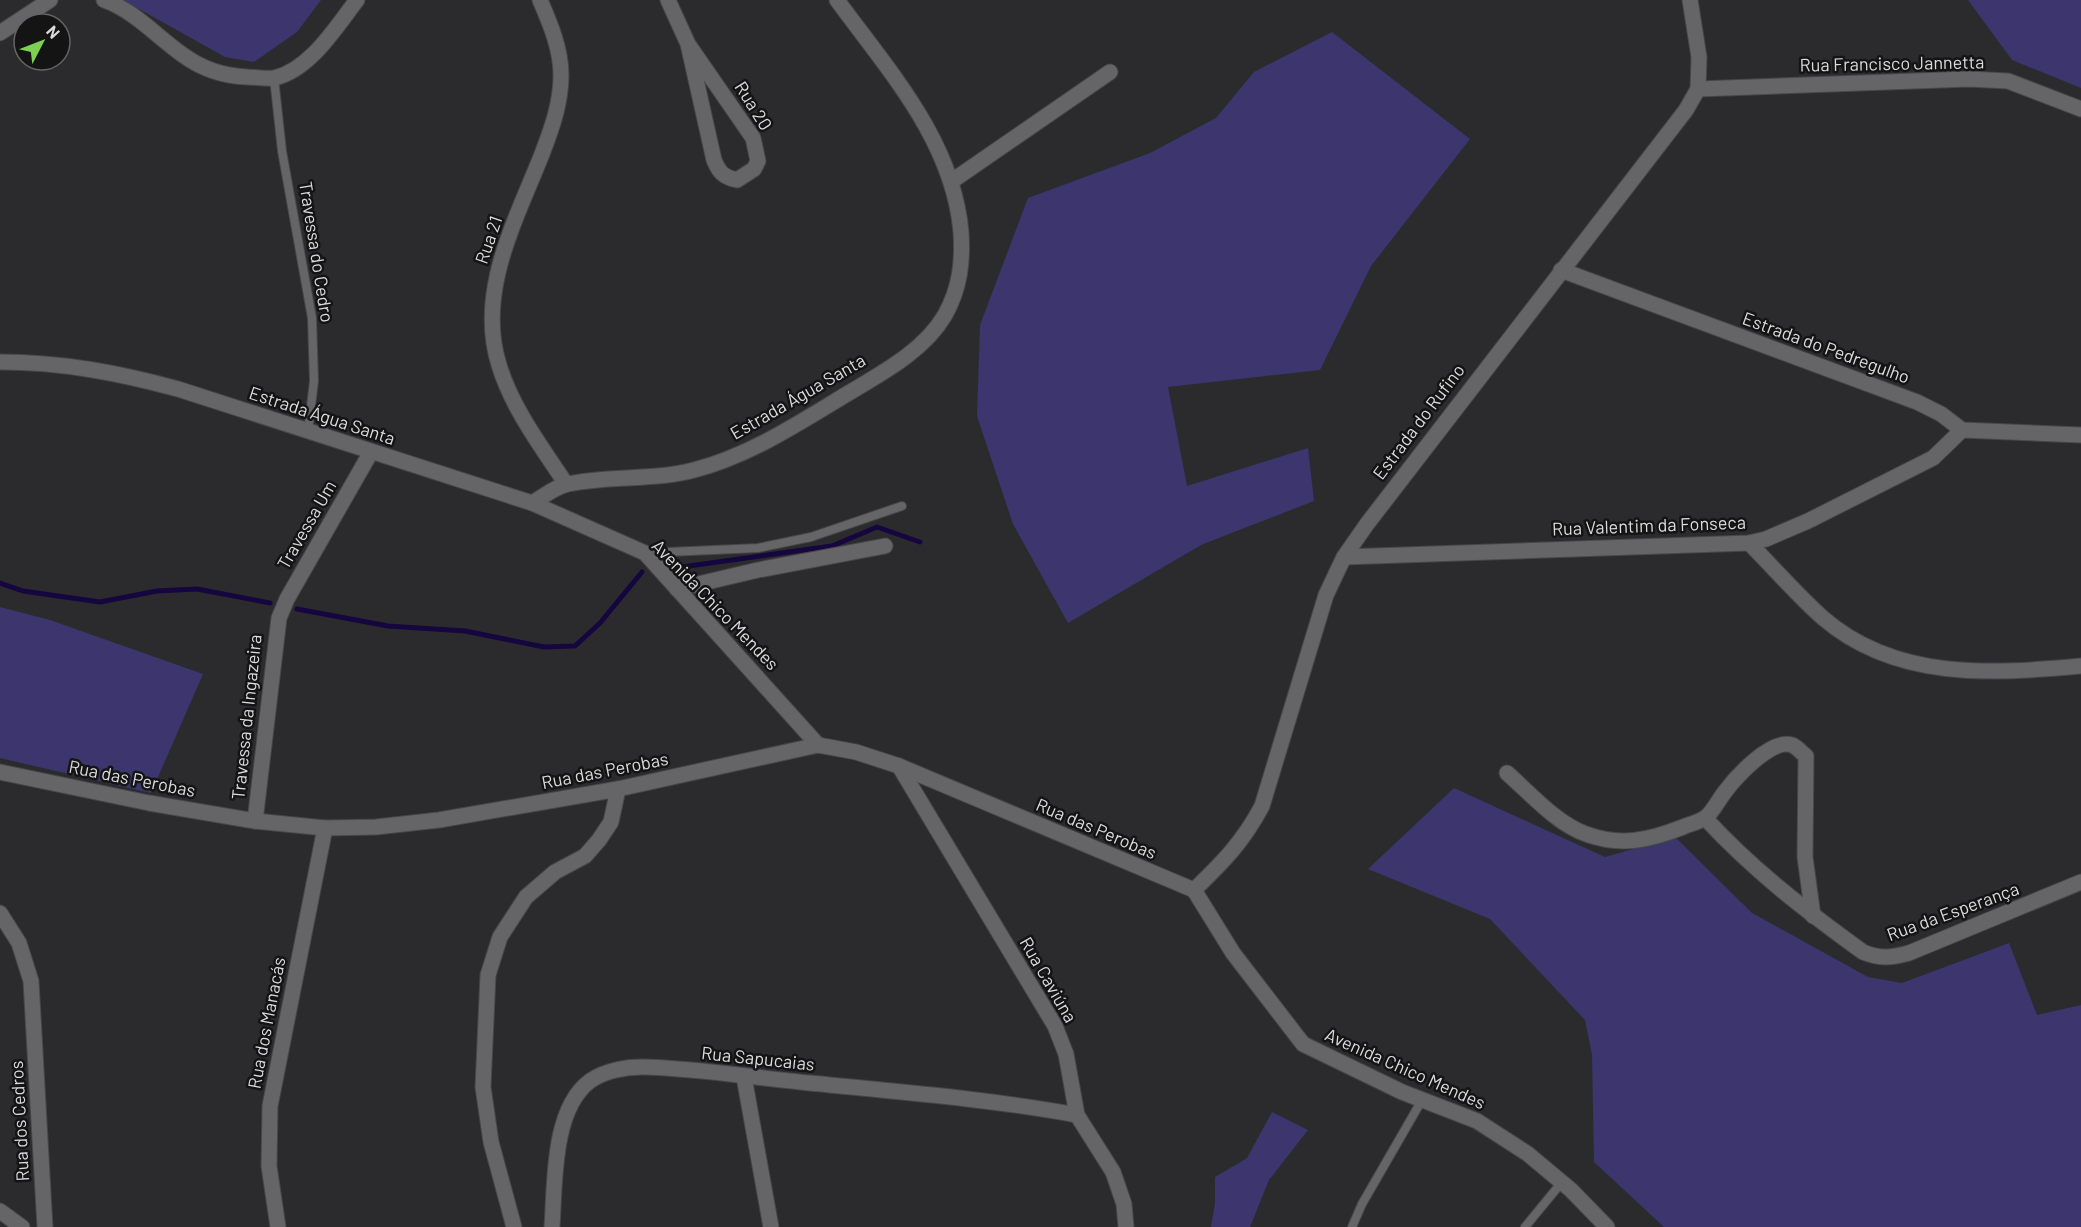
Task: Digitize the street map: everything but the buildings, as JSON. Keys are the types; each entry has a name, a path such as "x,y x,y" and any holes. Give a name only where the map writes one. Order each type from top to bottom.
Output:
{"street":[{"path":"0,33 50,0"},
{"path":"104,0 118,5 183,55 207,70 229,76 274,78 294,69 314,53 357,0"},
{"name":"Rua 21","path":"540,0 554,33 561,74 556,117 497,270 491,321 498,364 515,404 566,484"},
{"name":"Rua 20","path":"668,0 688,44 753,138 758,161 754,169 737,180 727,178 719,171 714,160 688,44"},
{"name":"Estrada Água Santa","path":"1,361 59,364 119,374 308,431 532,503 566,484 693,471 729,459 790,428 895,364 923,341 945,316 959,282 963,256 960,217 952,181 921,116 837,0"},
{"path":"1690,0 1699,57 1698,89"},
{"path":"952,181 1110,72"},
{"name":"Rua Francisco Jannetta","path":"1698,89 1969,79 2008,81 2081,109"},
{"name":"Estrada do Rufino","path":"1194,890 1241,842 1262,806 1326,595 1344,557 1366,524 1561,270 1664,142 1698,89"},
{"name":"Estrada do Pedregulho","path":"1561,270 1917,402 1941,414 1962,430"},
{"path":"1962,430 2081,435"},
{"name":"Rua Valentim da Fonseca","path":"1344,557 1749,543 1766,539 1808,521 1933,458 1962,430"},
{"name":"Travessa Um","path":"279,618 286,599 371,452"},
{"name":"Avenida Chico Mendes","path":"532,503 645,553 818,745"},
{"path":"1749,543 1824,619 1863,646 1912,665 1963,672 2028,671 2081,666"},
{"path":"677,589 758,570 885,546"},
{"name":"Travessa da Ingazeira","path":"255,820 279,618"},
{"path":"1507,773 1565,822 1584,834 1611,842 1654,839 1705,818 1731,784 1756,759 1772,748 1785,744 1794,745 1806,756 1805,857 1813,916"},
{"name":"Rua das Perobas","path":"0,772 149,803 255,820 325,828 375,827 439,820 618,789 818,745 856,752 899,766 1194,890"},
{"name":"Rua Caviúna","path":"899,766 1055,1026 1066,1054 1077,1115 1113,1172 1124,1204 1126,1227"},
{"path":"514,1227 491,1142 483,1087 488,975 500,937 526,897 555,872 585,856 599,840 611,822 618,789"},
{"name":"Rua da Esperança","path":"1705,818 1737,853 1813,916 1863,952 1876,958 1892,958 2081,882"},
{"name":"Rua dos Manacás","path":"278,1227 269,1166 270,1106 325,828"},
{"name":"Avenida Chico Mendes","path":"1194,890 1233,953 1303,1044 1422,1100 1477,1121 1528,1154 1562,1182 1607,1227"},
{"name":"Rua dos Cedros","path":"0,913 19,942 31,981 45,1227"},
{"name":"Rua Sapucaias","path":"552,1227 557,1155 564,1120 574,1098 590,1081 613,1070 641,1067 976,1099 1077,1115"},
{"path":"744,1077 771,1227"},
{"path":"0,1211 22,1227"}],"lane":[{"name":"Travessa do Cedro","path":"274,78 282,151 312,318 314,381 308,431"},
{"path":"645,553 758,548 811,537 902,506"},
{"path":"1352,1227 1362,1204 1422,1100"},
{"path":"1525,1227 1562,1182"}],"shaded area":[{"path":"123,0 321,0 297,32 254,62 225,57"},
{"path":"1968,0 2081,0 2081,88 2012,60"},
{"path":"1332,32 1470,139 1371,266 1320,370 1168,387 1187,486 1308,448 1314,501 1201,545 1068,623 1013,524 977,416 980,325 1028,198 1150,153 1216,118 1254,72"},
{"path":"0,607 50,620 203,674 151,793 0,758"},
{"path":"1454,788 1605,857 1675,837 1752,913 1868,977 1902,983 2009,943 2037,1015 2081,1005 2081,1227 1664,1227 1594,1162 1592,1055 1585,1020 1490,919 1368,869"},
{"path":"1272,1112 1308,1130 1269,1180 1250,1227 1211,1227 1215,1203 1215,1177 1247,1158"}],"waterway":[{"path":"675,568 832,546 877,527 920,542"},
{"path":"297,609 388,626 465,631 544,647 575,646 600,623 642,572"},
{"path":"0,583 23,591 100,602 157,591 197,589 270,603"}]}
